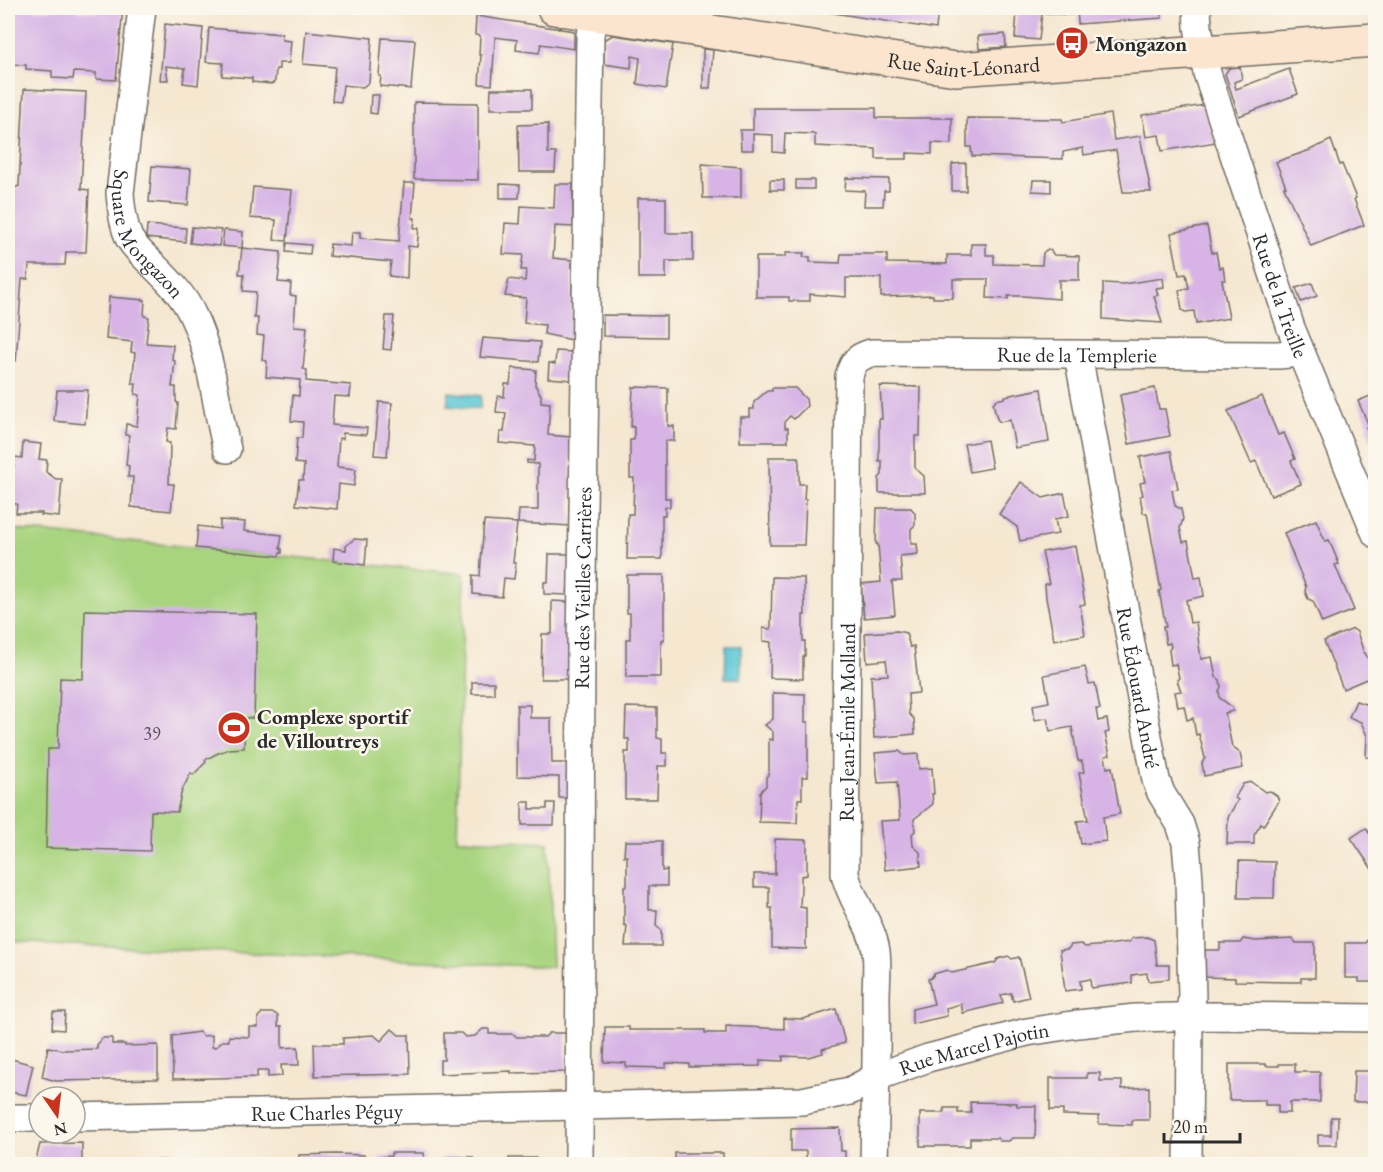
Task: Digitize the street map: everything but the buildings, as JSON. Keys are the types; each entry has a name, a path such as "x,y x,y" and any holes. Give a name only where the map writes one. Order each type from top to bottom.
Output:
{"street":[{"name":"Square Mongazon","path":"142,8 120,193 121,210 129,238 183,297 194,317 209,358 220,424 227,449"},
{"name":"Rue Saint-Léonard","path":"554,8 956,69 1376,40"},
{"name":"Rue de la Treille","path":"1197,8 1198,27 1207,74 1300,353 1376,534"},
{"name":"Rue des Vieilles Carrières","path":"579,1164 581,646 590,36 593,13"},
{"name":"Rue de la Templerie","path":"855,360 871,353 1078,355 1300,353"},
{"name":"Rue Édouard André","path":"1078,355 1156,780 1161,793 1180,824 1186,843 1192,998 1189,1017 1188,1164"},
{"name":"Rue Jean-Émile Molland","path":"855,360 849,376 845,874 849,889 876,951 878,1056 874,1078 874,1164"},
{"name":"Rue Marcel Pajotin","path":"578,1107 802,1101 850,1091 874,1078 928,1058 1028,1032 1078,1024 1136,1018 1280,1015 1376,1018"},
{"name":"Rue Charles Péguy","path":"87,1117 578,1107"},
{"path":"8,1118 27,1118"}],"green space":[{"name":"Complexe sportif de Villoutreys","path":"8,529 464,574 457,839 548,843 552,967 8,942"}],"water":[{"path":"449,392 481,396 480,409 447,406"},
{"path":"726,646 741,646 741,678 725,678"}],"place":[{"name":"Mongazon","path":"1072,43"},
{"name":"Complexe sportif de Villoutreys","path":"234,728"}]}
